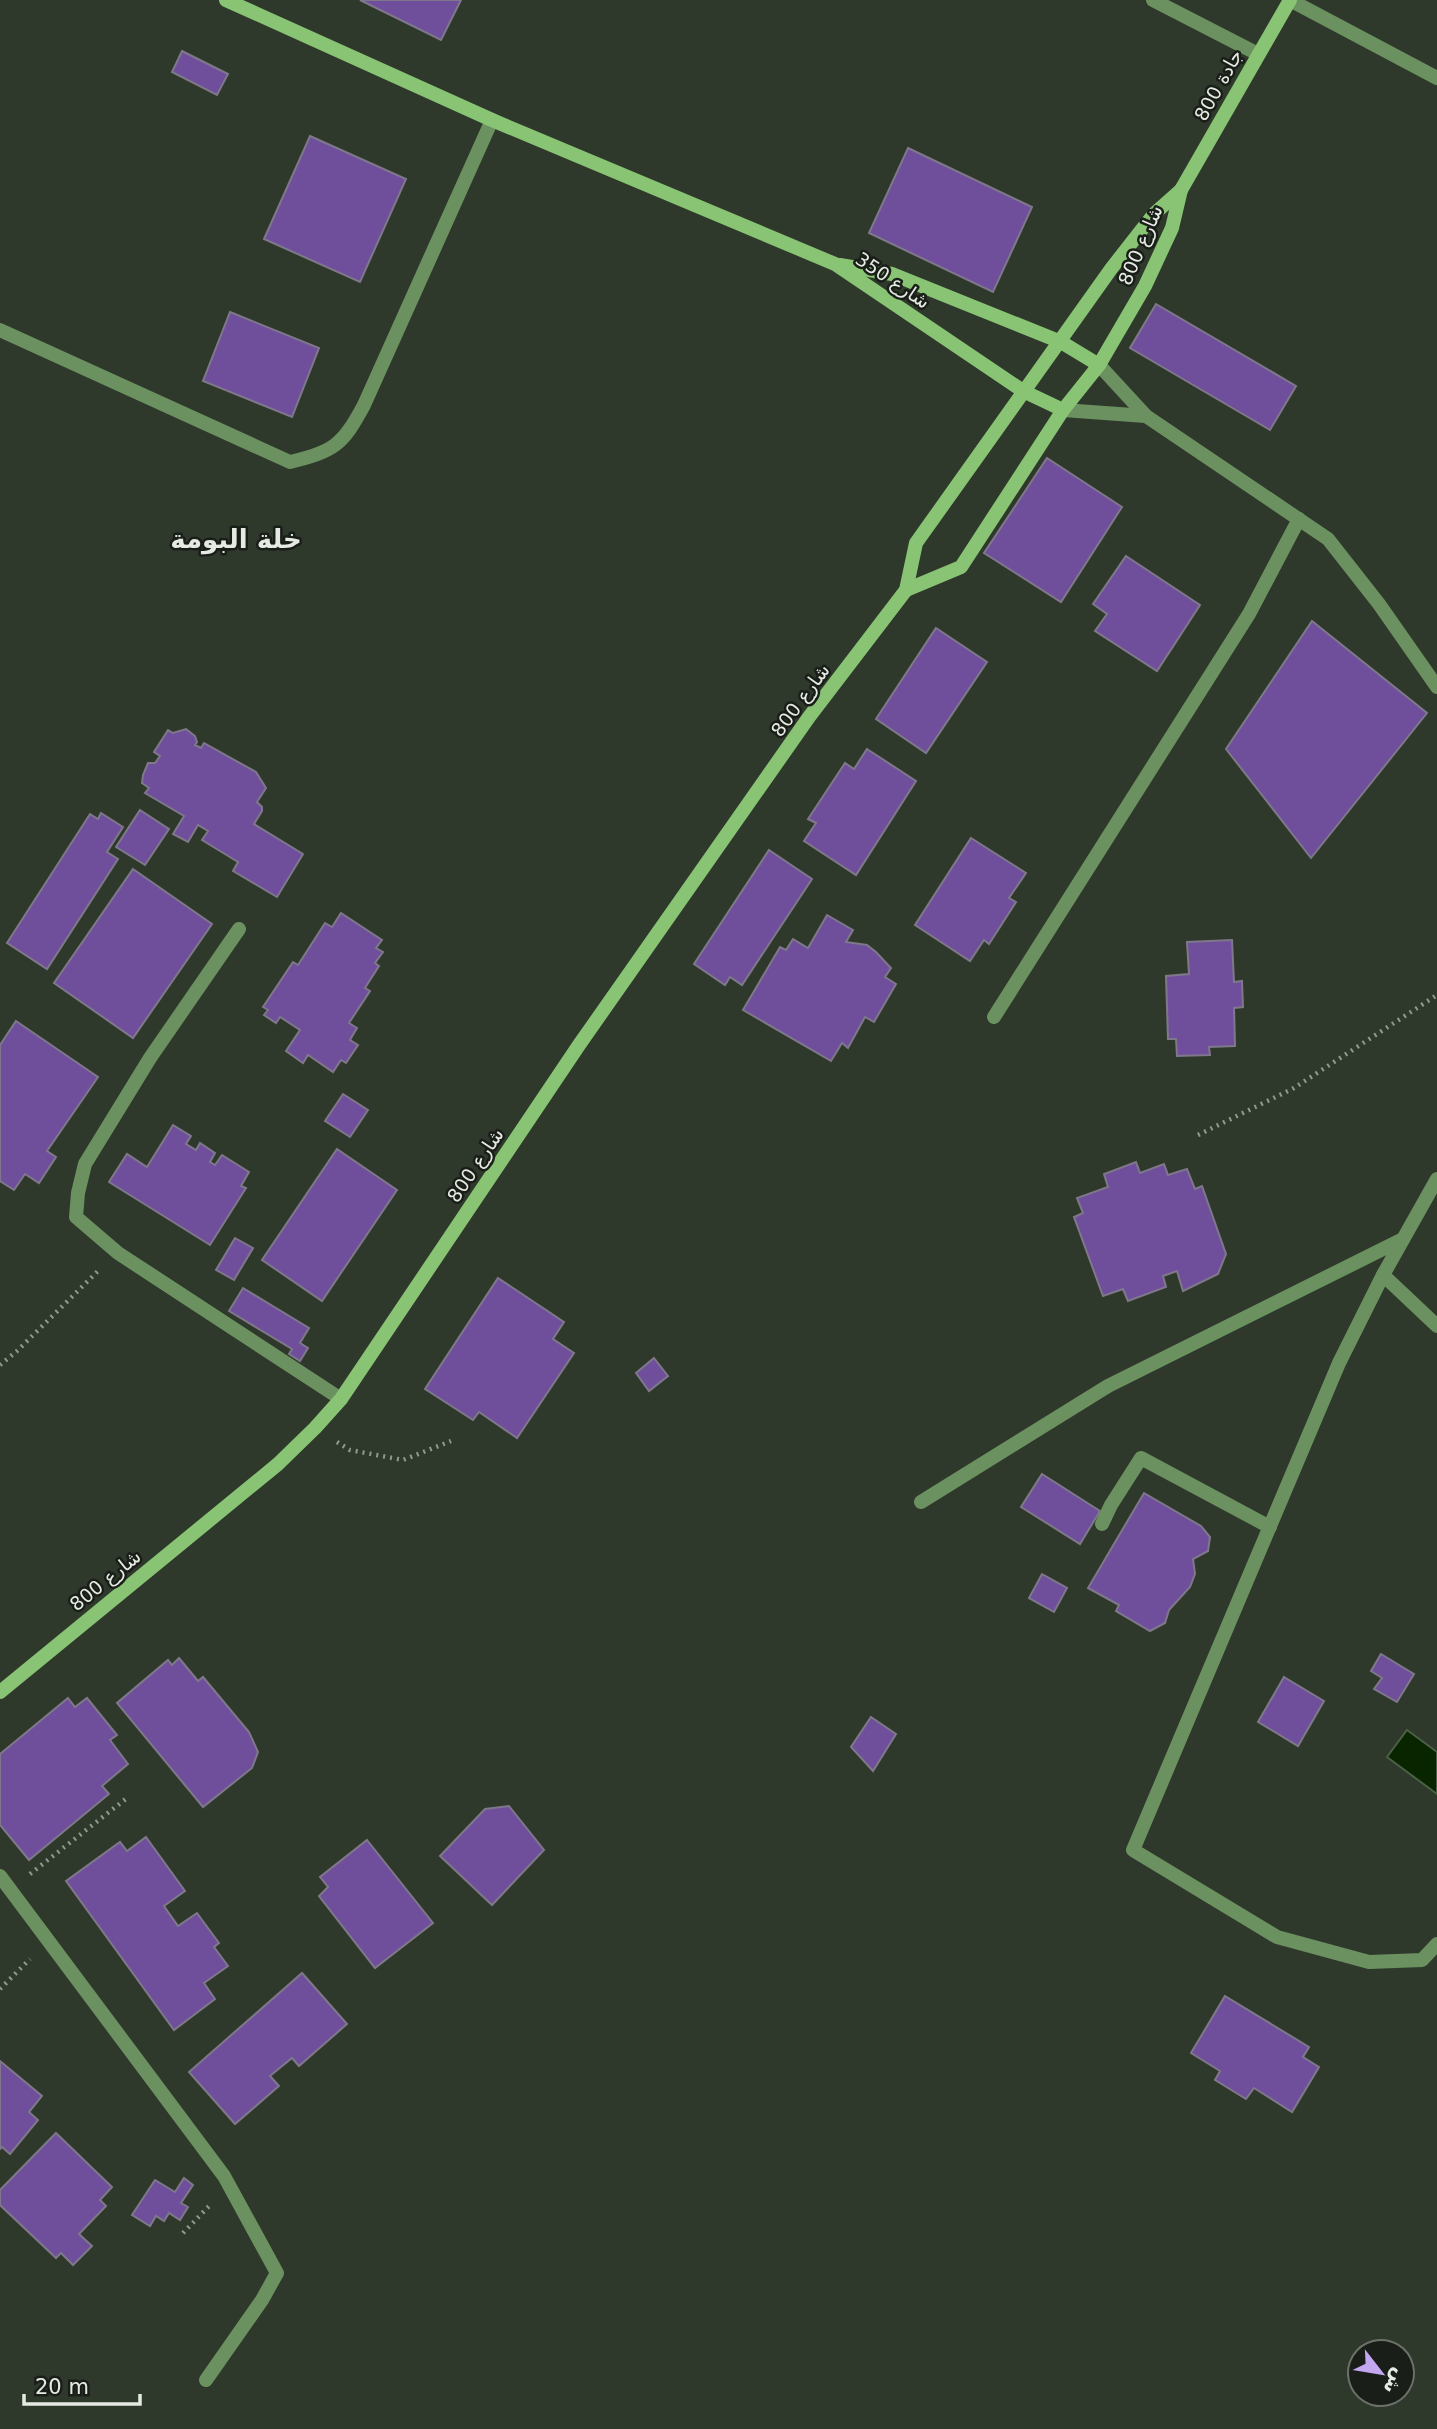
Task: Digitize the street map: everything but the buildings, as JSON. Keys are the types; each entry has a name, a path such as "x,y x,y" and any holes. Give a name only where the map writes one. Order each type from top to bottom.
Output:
{"main road":[{"path":"226,0 492,120 835,264"},
{"name":"جادة 800","path":"1181,190 1290,0"},
{"name":"شارع 800","path":"0,1692 278,1464 341,1399 579,1045 809,717 906,590 916,543 1023,391 1154,214 1181,190"},
{"name":"شارع 800","path":"906,590 961,567 1063,410 1099,365 1145,286 1172,228 1181,190"},
{"name":"شارع 350","path":"835,264 892,274 1060,342 1099,365"},
{"name":"شارع 350","path":"835,264 1023,391 1063,410"}],"street":[{"path":"1153,0 1258,54"},
{"path":"1290,0 1437,78"},
{"path":"0,330 290,462 331,450 352,428 364,405 492,120"},
{"path":"1099,365 1146,416 1328,540 1379,604 1437,687"},
{"path":"1063,410 1146,416"},
{"path":"994,1017 1249,614 1299,519"},
{"path":"239,929 150,1058 85,1164 76,1217 118,1253 341,1399"},
{"path":"1437,1179 1383,1275 1339,1363 1133,1850 1277,1937 1369,1962 1422,1961 1437,1944"},
{"path":"921,1502 1108,1386 1403,1239"},
{"path":"1383,1275 1437,1326"},
{"path":"1102,1524 1141,1458 1270,1527"},
{"path":"0,1876 230,2186 277,2273 262,2300 206,2379"}],"path":[{"path":"1198,1135 1294,1088 1437,995"},
{"path":"0,1365 118,1253"},
{"path":"315,1428 351,1450 403,1460 451,1441"},
{"path":"10,1890 127,1798"},
{"path":"0,1989 48,1942"},
{"path":"183,2233 230,2186"}],"shaded area":[{"path":"1407,1730 1437,1752 1437,1794 1387,1757"}],"district":[{"name":"خلة البومة","path":"236,539"}]}
